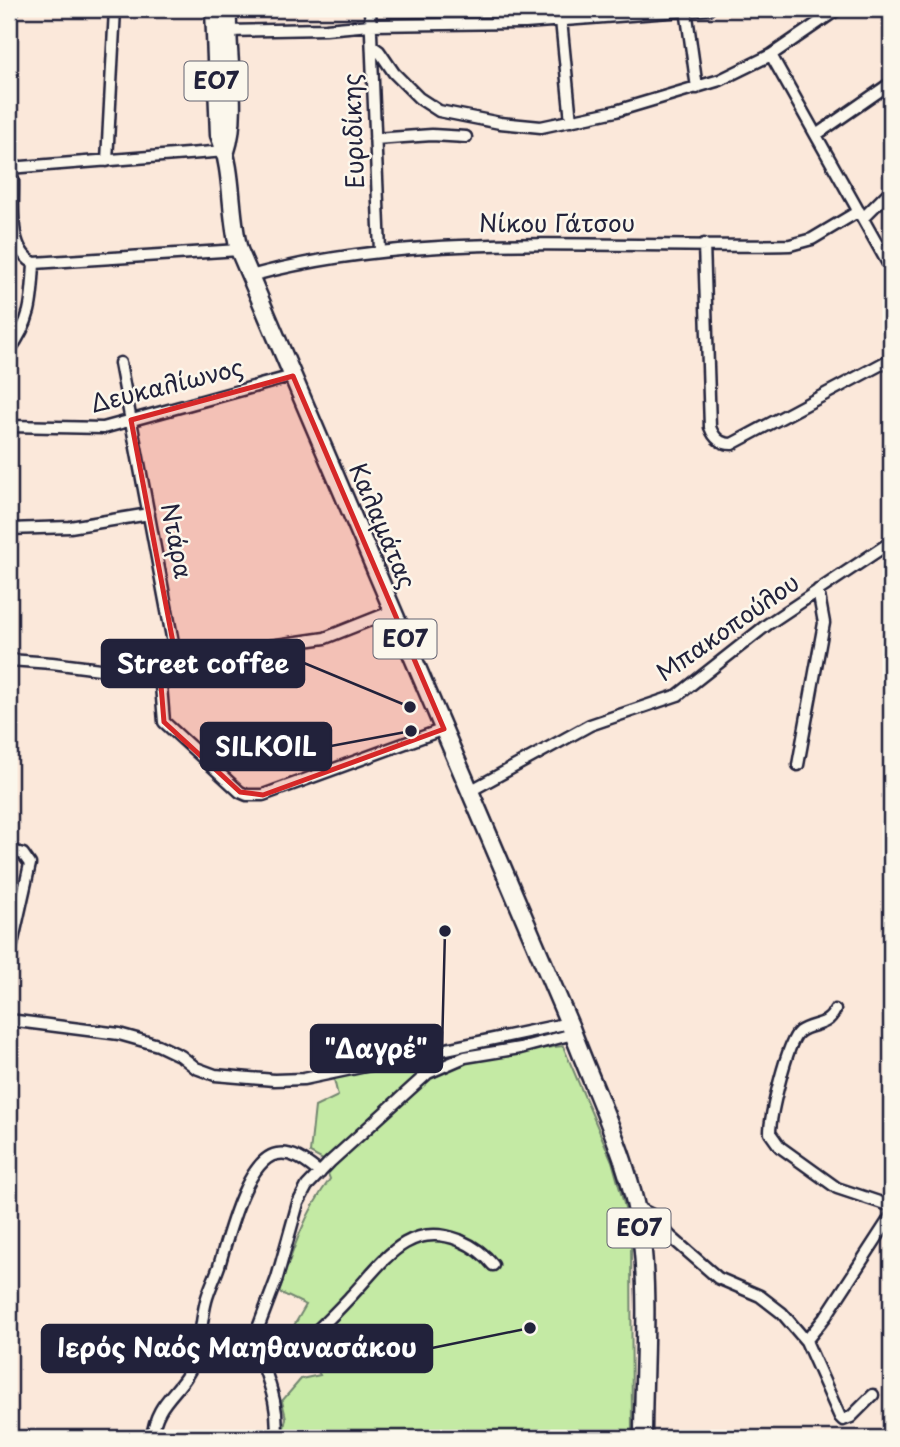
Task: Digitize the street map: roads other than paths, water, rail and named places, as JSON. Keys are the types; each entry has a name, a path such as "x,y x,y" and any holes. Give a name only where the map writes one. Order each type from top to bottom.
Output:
{"main road":[{"name":"Καλαμάτας","path":"215,9 227,31 232,134 226,151"},
{"name":"Καλαμάτας","path":"215,9 219,135 226,151 234,229 239,250 571,1028"},
{"name":"ΕΟ7","path":"571,1028 609,1122 636,1207 642,1240 643,1438"}],"street":[{"path":"9,18 14,9"},
{"path":"107,161 115,9"},
{"name":"Ευριδίκης","path":"370,9 380,251"},
{"path":"524,9 525,23"},
{"path":"227,31 326,29 370,25 525,23 596,13 709,9"},
{"path":"686,10 697,88"},
{"path":"372,46 419,99 439,111 529,127 571,121 697,88 771,55 834,10"},
{"path":"561,20 571,121"},
{"path":"771,55 891,270"},
{"path":"816,135 891,83"},
{"path":"375,139 432,135 466,136"},
{"path":"226,151 9,170 13,178 18,246 34,263 239,250"},
{"name":"Νίκου Γάτσου","path":"250,276 302,262 443,245 799,244 861,215 891,190"},
{"path":"704,244 710,427 718,441 732,444 891,359"},
{"path":"9,351 30,313 34,263"},
{"name":"Ντάρα","path":"120,363 178,669"},
{"name":"Δευκαλίωνος","path":"9,426 103,428 293,376"},
{"path":"9,529 70,527 149,514"},
{"name":"Μπακοπούλου","path":"470,791 590,725 678,695 751,636 891,542"},
{"path":"798,765 824,623 818,590"},
{"path":"9,660 160,673 270,646 325,638 393,611"},
{"path":"160,673 164,722 228,782 247,795 263,795 444,729"},
{"path":"9,850 23,854 30,864 9,958"},
{"path":"835,1010 825,1023 802,1031 793,1040 770,1133 780,1147 837,1188 891,1206"},
{"path":"9,1020 119,1034 166,1048 203,1071 229,1077 274,1080 304,1079 571,1028"},
{"path":"493,1265 480,1251 446,1236 429,1235 406,1242 385,1257 352,1296 296,1349 276,1362 263,1365 251,1358 255,1336 277,1278 298,1203 307,1186 320,1172 428,1073 465,1057 520,1048 571,1028"},
{"path":"152,1438 154,1420 159,1410 194,1363 206,1298 251,1178 260,1165 274,1154 289,1154 320,1172"},
{"path":"636,1207 650,1214 671,1237 718,1278 760,1296 775,1306 806,1341 840,1417 846,1420 851,1417 873,1395"},
{"path":"806,1341 826,1316 891,1216"},
{"path":"263,1365 276,1400 276,1438"}],"place":[{"name":"Street coffee","path":"410,707"},
{"name":"SILKOIL","path":"411,731"},
{"name":"\"Δαγρέ\"","path":"445,931"},
{"name":"Ιερός Ναός Μαηθανασάκου","path":"530,1328"}]}
